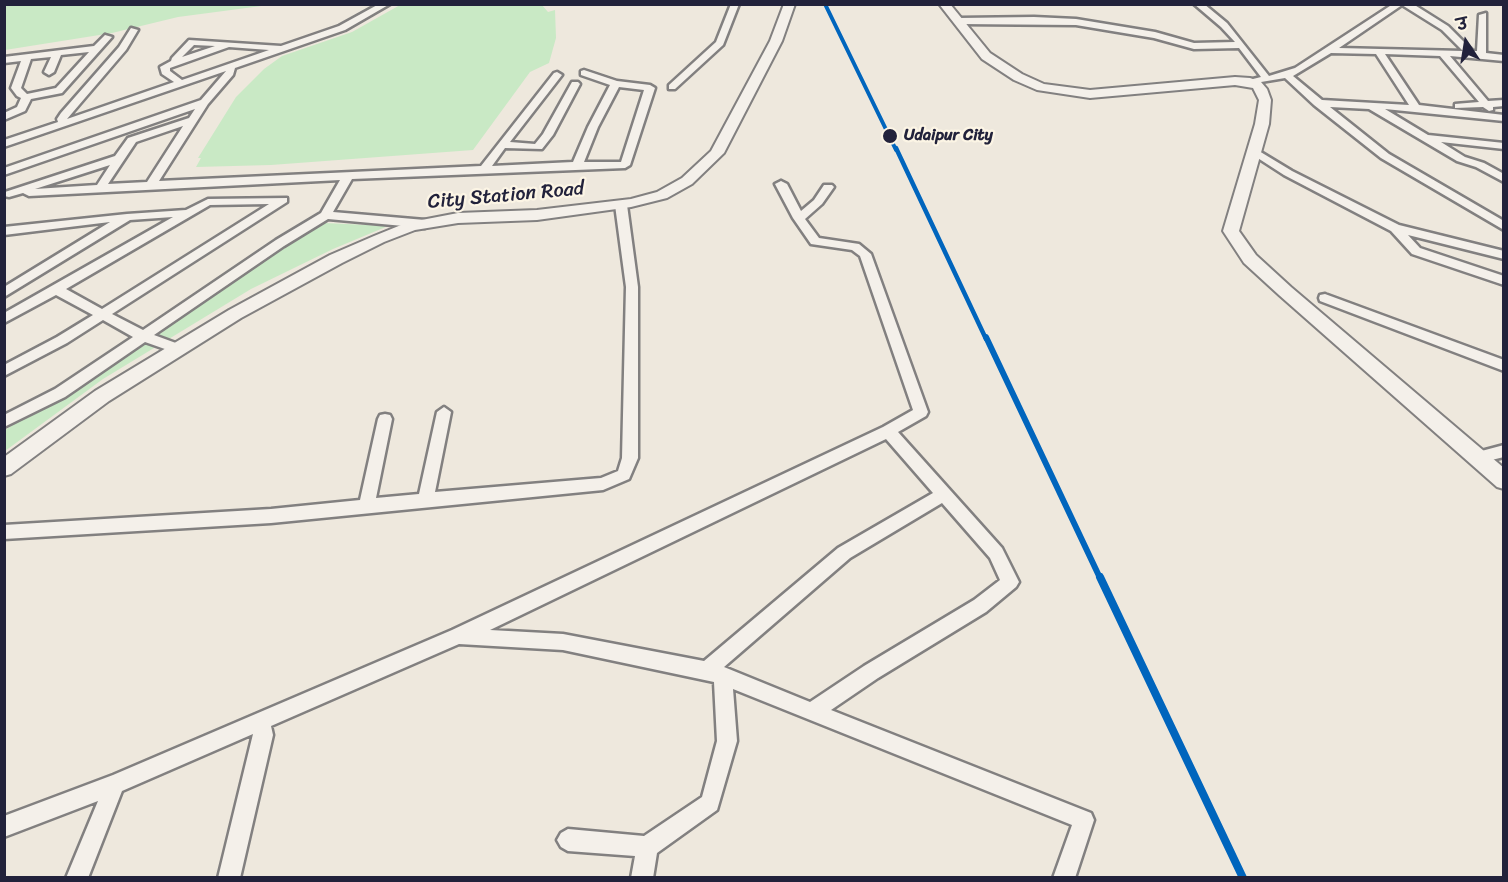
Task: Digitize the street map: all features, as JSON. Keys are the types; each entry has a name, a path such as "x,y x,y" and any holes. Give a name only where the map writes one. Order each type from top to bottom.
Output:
{"main road":[{"name":"City Station Road","path":"4,457 94,392 336,259 417,223 454,214 586,204 657,190 679,178 704,153 763,40 779,4"},
{"name":"City Station Road","path":"417,223 458,218 537,215 621,205 662,195 687,182 717,153 776,41 790,4"},
{"path":"944,4 986,56 1018,77 1041,87 1090,94 1235,81 1252,82 1259,87 1264,96 1263,117 1235,211 1232,231 1250,259 1351,350 1479,457 1503,481"},
{"path":"1189,85 1239,89 1253,88 1255,85 1252,82"},
{"path":"1239,89 1249,96 1263,117"},
{"name":"City Station Road","path":"4,468 102,396 175,347"}],"street":[{"path":"4,144 342,28 386,4"},
{"path":"672,87 720,43 735,4"},
{"path":"1198,4 1224,25 1242,45 1267,80"},
{"path":"1252,82 1287,75 1399,4"},
{"path":"1406,4 1445,28 1476,54"},
{"path":"1476,54 1483,15"},
{"path":"960,21 1076,22 1155,34 1194,46 1242,45"},
{"path":"64,124 62,121 65,115 123,48 135,30"},
{"path":"27,57 16,88 20,94 27,97 38,93 59,91 108,37"},
{"path":"181,83 164,70 165,67 228,44 282,49"},
{"path":"4,60 97,48"},
{"path":"1329,50 1476,54 1503,58"},
{"path":"49,72 58,52"},
{"path":"1379,52 1416,108"},
{"path":"1443,53 1500,118"},
{"path":"152,185 204,102 230,73 231,66"},
{"path":"7,194 578,165 625,165 650,87 616,84 584,73"},
{"path":"484,170 557,75"},
{"path":"1287,75 1318,103 1385,156 1483,212 1503,227"},
{"path":"538,167 538,147 548,135 575,84"},
{"path":"578,165 593,127 616,84"},
{"path":"4,117 21,109 27,97"},
{"path":"4,172 204,102"},
{"path":"1318,103 1416,108 1500,118"},
{"path":"1416,108 1503,103"},
{"path":"1370,105 1503,179"},
{"path":"100,189 132,140 192,120"},
{"path":"1424,137 1503,146"},
{"path":"502,145 538,147"},
{"path":"1254,151 1288,173 1395,228 1503,255"},
{"path":"7,194 119,158"},
{"path":"4,422 60,393 280,243 326,215 348,176"},
{"path":"4,827 115,784 458,636 888,431 921,412 865,254 855,247 815,241 799,218 781,184"},
{"path":"799,218 818,202 828,187"},
{"path":"4,320 208,202 283,200 62,340 4,371"},
{"path":"4,532 271,516 603,484 624,475 630,458 632,287 621,205"},
{"path":"4,231 128,217 190,213"},
{"path":"326,215 417,223"},
{"path":"4,293 128,217"},
{"path":"1395,228 1416,251 1503,281"},
{"path":"57,290 143,336 175,347"},
{"path":"1324,298 1503,366"},
{"path":"426,500 444,412"},
{"path":"367,505 385,419"},
{"path":"812,712 871,672 980,606 1010,582 996,553 888,431"},
{"path":"1479,457 1503,451"},
{"path":"715,673 844,553 944,494"},
{"path":"458,636 563,642 715,673 1084,820 1064,878"},
{"path":"568,840 647,847 710,803 727,741 715,673"},
{"path":"229,878 263,735 261,720"},
{"path":"77,878 115,784"},
{"path":"642,878 647,847"}],"green space":[{"path":"5,5 269,5 178,17 112,33 5,50"},
{"path":"400,5 542,5 548,12 555,10 556,38 549,63 530,72 473,150 271,165 196,167 201,158 198,158 236,97 264,69 282,56 352,32"},
{"path":"325,223 388,226 333,249 251,289 103,379 5,451 5,430 187,312 310,228"}],"transit line":[{"path":"825,4 1243,878"}],"place":[{"name":"Udaipur City","path":"890,136"}]}
